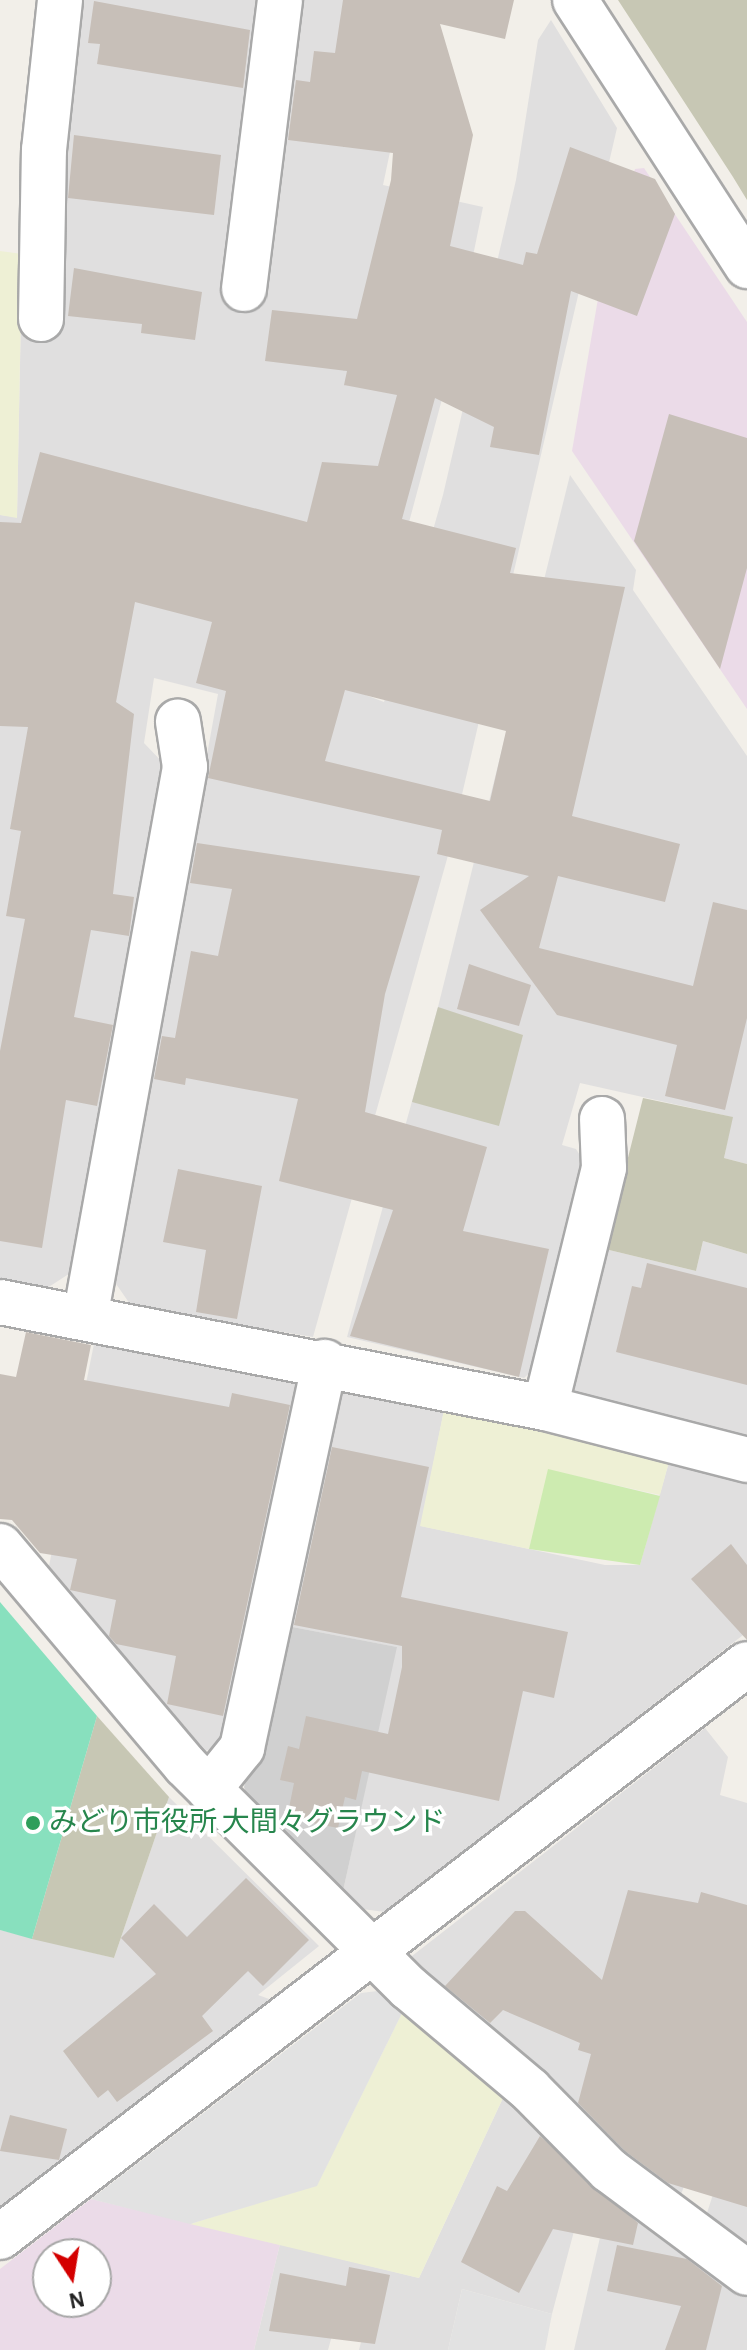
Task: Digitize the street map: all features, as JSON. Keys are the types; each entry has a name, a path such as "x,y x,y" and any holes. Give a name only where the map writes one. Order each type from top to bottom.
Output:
{"street":[{"path":"41,319 44,150 60,0"},
{"path":"244,289 280,0"},
{"path":"575,0 747,266"},
{"path":"85,1318 185,767 178,722"},
{"path":"545,1408 604,1168 602,1119"},
{"path":"0,1302 325,1362 545,1408 747,1460"},
{"path":"209,1789 242,1748 325,1362"},
{"path":"0,1546 209,1789 372,1951 609,2170 747,2273"},
{"path":"0,2237 747,1664"}],"shaded area":[{"path":"77,0 422,0 383,185 483,207 449,373 363,694 384,702 443,495 516,180 538,40 551,20 617,128 447,859 313,1337 132,1307 112,1278 218,694 154,678 144,743 165,765 75,1270 44,1290 0,1283 0,515 17,517 21,315 60,180"},
{"path":"618,0 747,0 747,200 733,177"},
{"path":"644,168 747,322 747,709 572,451 601,281 635,169"},
{"path":"0,251 22,254 17,518 0,515"},
{"path":"570,475 636,570 633,590 747,756 747,1164 724,1158 732,1117 580,1083 562,1145 576,1149 586,1165 534,1369 524,1378 347,1337 438,1007"},
{"path":"438,1007 523,1035 499,1126 412,1102"},
{"path":"643,1098 733,1117 724,1158 747,1164 747,1254 703,1241 696,1271 605,1249"},
{"path":"703,1241 747,1254 747,1438 577,1396 571,1382 605,1249 696,1271"},
{"path":"95,1339 295,1378 304,1392 228,1742 203,1752 48,1571"},
{"path":"348,1387 445,1405 421,1526 605,1565 640,1565 670,1458 747,1478 747,1632 385,1912 362,1909 343,1891 396,1647 282,1625 331,1400"},
{"path":"445,1405 670,1458 660,1495 549,1470 529,1549 420,1526"},
{"path":"282,1625 397,1647 343,1891 248,1800 244,1787"},
{"path":"97,1716 169,1797 114,1958 32,1939"},
{"path":"705,1728 728,1757 720,1795 747,1803 747,1995 678,2204 415,1967 412,1956"},
{"path":"169,1797 319,1946 258,1995 272,2000 0,2211 0,1930 114,1958"},
{"path":"386,1990 404,2009 317,2186 190,2224 91,2199 361,1993"},
{"path":"404,2009 509,2085 419,2278 190,2224 317,2185"},
{"path":"509,2085 591,2167 552,2314 462,2289 448,2350 359,2350 364,2330 335,2325 328,2350 254,2350 280,2244 419,2278"},
{"path":"747,2090 747,2251 705,2219"},
{"path":"91,2199 280,2244 254,2350 0,2350 0,2269 32,2244 32,2318 112,2318 112,2238 40,2238"},
{"path":"615,2202 747,2293 747,2350 574,2350 608,2203"},
{"path":"462,2289 552,2314 545,2350 448,2350"}],"green space":[{"path":"548,1469 660,1496 640,1565 529,1549"},
{"name":"みどり市役所 大間々グラウンド","path":"0,1602 97,1716 32,1939 0,1930"}],"building":[{"path":"343,0 514,0 505,39 440,24 473,135 450,246 523,265 526,252 537,254 570,147 655,179 675,214 637,316 571,291 539,455 490,447 494,427 435,398 402,519 516,548 510,573 625,587 572,816 680,844 665,902 558,876 539,948 693,986 713,902 747,910 747,1018 725,1110 665,1096 677,1045 557,1015 480,910 529,876 437,854 442,830 208,778 226,691 196,683 212,622 135,602 116,702 134,714 113,894 134,897 129,936 91,930 74,1017 113,1025 97,1106 66,1100 42,1248 0,1241 0,1051 25,919 6,916 21,831 10,829 28,727 0,726 0,522 21,523 40,452 307,522 322,462 378,466 397,395 344,385 347,371 265,361 272,310 357,319 391,180 393,153 288,140 296,80 310,82 314,51 335,53","holes":["345,690 506,731 490,801 325,761"]},
{"path":"94,1 250,30 243,88 97,64 100,44 88,43"},
{"path":"74,135 221,155 214,215 68,198"},
{"path":"74,268 202,292 195,340 141,333 142,324 68,316"},
{"path":"669,414 747,438 747,568 720,669 634,541"},
{"path":"197,843 420,876 385,994 365,1112 487,1147 463,1231 549,1249 519,1377 350,1336 393,1210 279,1181 298,1099 186,1078 185,1085 154,1079 162,1036 175,1038 191,951 218,956 232,889 190,883"},
{"path":"469,964 531,985 519,1026 457,1009"},
{"path":"178,1169 262,1186 237,1319 196,1312 206,1250 163,1242"},
{"path":"647,1263 747,1288 747,1385 616,1352 632,1286 641,1288"},
{"path":"26,1332 91,1345 84,1380 229,1407 232,1393 290,1405 223,1716 167,1704 176,1656 116,1644 109,1636 116,1600 70,1590 77,1559 40,1553 12,1520 0,1519 0,1374 16,1377"},
{"path":"332,1447 429,1467 401,1597 568,1632 554,1698 523,1691 499,1801 362,1771 356,1800 345,1797 338,1828 287,1818 294,1783 280,1780 288,1746 299,1749 306,1716 388,1734 402,1667 402,1646 294,1625"},
{"path":"731,1544 747,1565 747,1640 691,1579"},
{"path":"246,1878 309,1940 263,1986 248,1971 202,2016 213,2031 117,2102 108,2090 98,2098 63,2051 156,1974 121,1938 154,1904 187,1937"},
{"path":"628,1890 698,1903 701,1892 747,1905 747,2207 668,2183 625,2151 578,2103 591,2054 578,2050 580,2043 503,2010 490,2023 445,1986 515,1911 525,1911 602,1980"},
{"path":"10,2115 67,2129 59,2160 0,2151"},
{"path":"540,2136 638,2223 633,2245 553,2229 519,2293 461,2262 497,2186 507,2191"},
{"path":"617,2245 687,2259 722,2286 706,2350 665,2350 681,2306 607,2291"},
{"path":"349,2267 390,2275 375,2344 269,2331 280,2273 346,2286"}],"place":[{"name":"みどり市役所 大間々グラウンド","path":"33,1823"}]}
